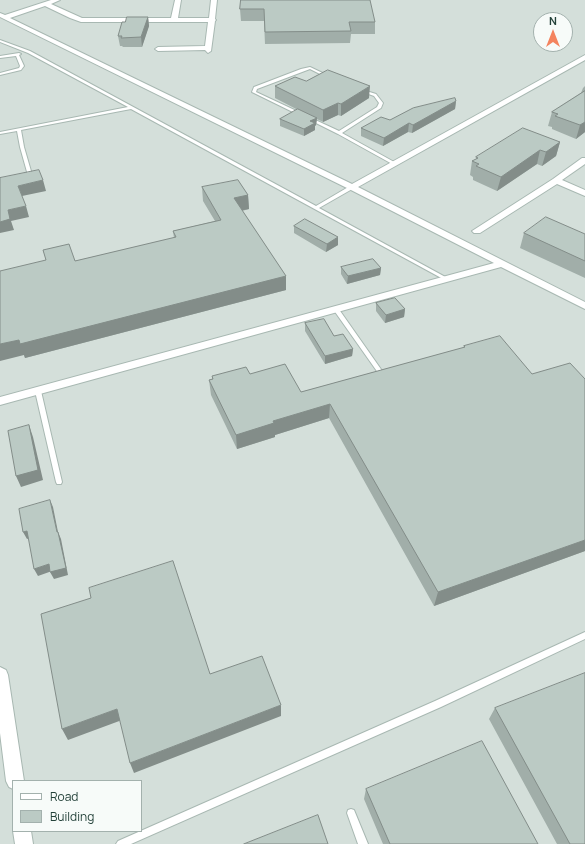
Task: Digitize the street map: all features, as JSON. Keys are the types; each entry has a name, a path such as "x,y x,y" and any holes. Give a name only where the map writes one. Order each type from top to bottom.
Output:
{"street":[{"path":"3,16 57,0"},
{"path":"174,20 178,0"},
{"path":"158,49 208,50 213,20 214,0"},
{"path":"46,4 72,18 81,20 213,20"},
{"path":"3,16 352,187 585,306"},
{"path":"352,187 585,57"},
{"path":"477,231 556,181 585,160"},
{"path":"556,181 585,193"},
{"path":"0,401 446,278 502,264"},
{"path":"0,675 15,780"},
{"path":"22,832 24,844"}],"lane":[{"path":"0,40 29,52 446,278"},
{"path":"0,57 29,52"},
{"path":"0,74 20,69 22,66 17,54"},
{"path":"332,77 310,68 258,86 254,88 254,92 339,133 395,164"},
{"path":"339,133 379,108 381,103 375,95 360,89"},
{"path":"0,133 131,108"},
{"path":"19,130 22,147 31,178"},
{"path":"316,208 352,187"},
{"path":"336,309 383,376"},
{"path":"38,391 59,482"},
{"path":"121,844 438,704 585,635"},
{"path":"351,813 363,844"}],"shaded area":[{"path":"0,0 585,0 585,844 0,844"}],"building":[{"path":"241,0 370,0 375,22 349,22 351,31 265,32 264,9 240,9"},
{"path":"127,17 148,17 141,37 121,38 122,36 118,36 122,22 125,22"},
{"path":"328,70 370,86 341,104 338,103 323,110 275,86 295,77 306,81"},
{"path":"585,91 585,122 580,125 555,116 558,114 552,112"},
{"path":"455,98 456,101 413,125 409,123 384,138 361,128 381,117 390,120 413,108"},
{"path":"298,109 317,118 310,121 315,123 304,129 280,119"},
{"path":"523,128 560,142 546,152 540,150 501,177 476,166 479,164 472,161 478,158 476,157"},
{"path":"39,170 43,180 18,186 26,206 8,210 10,219 0,222 0,178"},
{"path":"238,180 248,195 234,198 286,276 20,344 19,340 0,344 0,271 46,260 43,250 69,244 75,261 176,237 173,231 221,220 202,187"},
{"path":"546,217 585,234 585,261 524,233"},
{"path":"305,219 338,237 327,244 294,226"},
{"path":"373,259 381,268 348,276 341,267"},
{"path":"395,298 405,309 386,315 376,303"},
{"path":"324,319 334,336 343,334 353,349 325,356 305,323"},
{"path":"500,336 532,374 570,363 585,379 585,540 438,592 330,404 273,421 274,423 236,435 209,380 213,379 212,376 246,367 250,374 285,364 301,392"},
{"path":"29,425 38,470 16,476 8,431"},
{"path":"50,500 66,568 50,572 49,564 34,569 27,531 23,532 19,509"},
{"path":"173,561 210,674 262,656 281,705 130,763 117,709 62,729 41,614 91,598 89,588"},
{"path":"585,673 585,844 570,844 495,708"},
{"path":"482,741 538,844 390,844 366,789"},
{"path":"318,815 328,844 244,844"}]}
